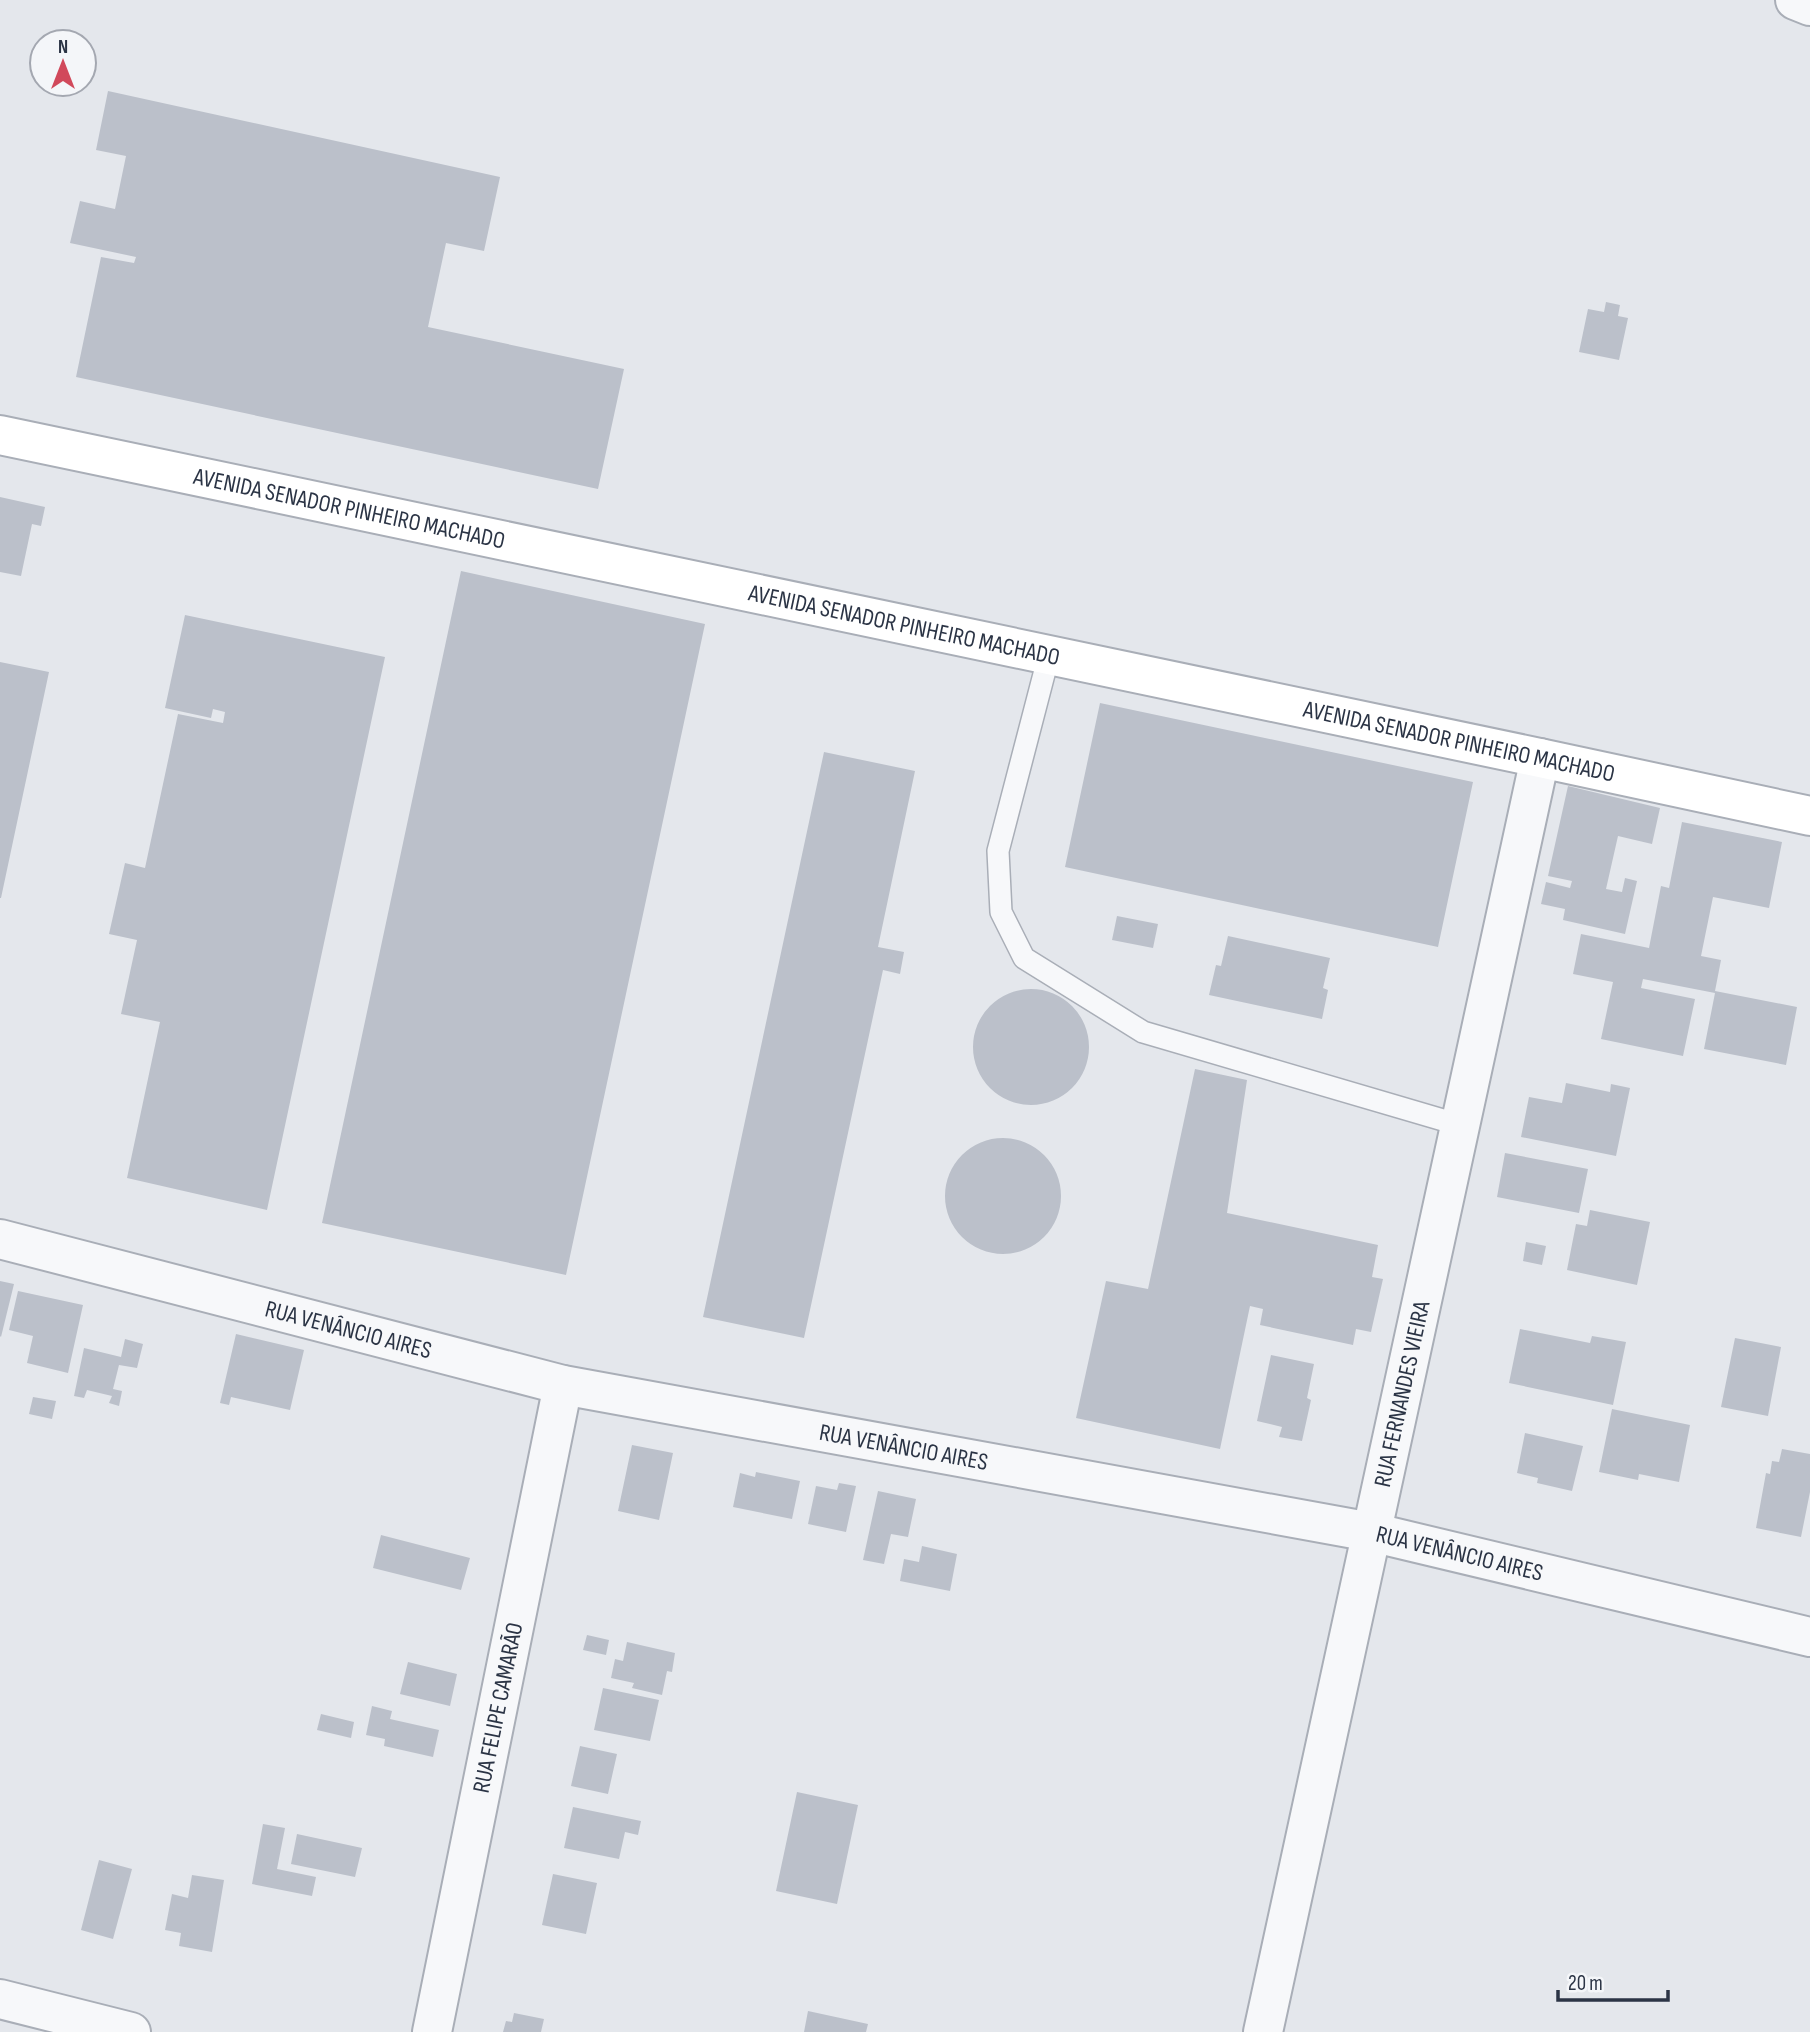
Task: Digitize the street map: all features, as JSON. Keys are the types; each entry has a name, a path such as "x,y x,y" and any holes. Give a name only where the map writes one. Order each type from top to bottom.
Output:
{"main road":[{"name":"AVENIDA SENADOR PINHEIRO MACHADO","path":"0,435 1810,816"}],"street":[{"path":"1795,0 1810,6"},
{"name":"RUA FERNANDES VIEIRA","path":"1263,2032 1540,758"},
{"name":"RUA VENÂNCIO AIRES","path":"0,1239 563,1385 1371,1532 1810,1637"},
{"name":"RUA FELIPE CAMARÃO","path":"432,2032 563,1385"},
{"path":"0,1999 131,2032"}],"lane":[{"path":"1049,655 998,851 1001,912 1024,958 1143,1032 1460,1125"}],"building":[{"path":"108,91 500,177 484,251 446,243 428,327 624,369 598,489 76,377 101,257 134,263 136,257 70,243 80,201 115,209 126,156 96,150"},
{"path":"1606,302 1620,305 1618,316 1628,318 1619,360 1579,352 1588,309 1604,312"},
{"path":"0,497 45,507 41,526 32,524 21,576 0,572"},
{"path":"461,571 705,624 566,1275 322,1223"},
{"path":"185,615 385,657 267,1210 127,1178 160,1022 121,1014 137,940 109,934 125,863 145,868 178,714 223,723 225,712 213,709 211,718 165,708"},
{"path":"0,662 49,672 1,898 0,898"},
{"path":"1100,703 1473,782 1438,947 1065,867"},
{"path":"824,752 915,771 878,947 904,952 900,974 883,970 804,1338 703,1317"},
{"path":"1568,786 1660,808 1652,844 1618,836 1606,889 1622,892 1625,878 1637,881 1625,934 1563,920 1565,909 1541,904 1546,882 1570,888 1572,881 1548,876"},
{"path":"1682,822 1782,842 1769,908 1713,897 1701,956 1721,960 1715,991 1797,1007 1786,1065 1704,1049 1715,993 1643,979 1641,988 1695,999 1683,1056 1601,1039 1613,982 1573,974 1581,934 1649,948 1661,886 1669,888"},
{"path":"1117,916 1158,924 1153,948 1112,940"},
{"path":"1228,936 1330,958 1323,988 1328,990 1322,1019 1209,995 1216,965 1221,966"},
{"path":"1031,989 1053,994 1072,1006 1084,1025 1089,1047 1084,1069 1072,1088 1053,1100 1031,1105 1009,1100 990,1088 978,1069 973,1047 978,1025 990,1006 1009,994"},
{"path":"1195,1069 1247,1080 1227,1213 1378,1245 1372,1277 1383,1279 1371,1332 1356,1329 1353,1345 1260,1325 1263,1309 1250,1306 1220,1449 1076,1418 1106,1281 1148,1289"},
{"path":"1566,1083 1610,1092 1611,1084 1630,1088 1616,1156 1521,1137 1529,1097 1562,1103"},
{"path":"1003,1138 1025,1142 1044,1155 1057,1174 1061,1196 1057,1218 1044,1237 1025,1250 1003,1254 981,1250 962,1237 949,1218 945,1196 949,1174 962,1155 981,1142"},
{"path":"1505,1153 1588,1169 1579,1213 1497,1197"},
{"path":"1590,1210 1650,1222 1637,1285 1567,1270 1576,1224 1587,1226"},
{"path":"1526,1242 1546,1246 1542,1265 1523,1261"},
{"path":"0,1281 14,1284 1,1337 0,1336"},
{"path":"18,1291 83,1305 68,1373 27,1363 33,1336 9,1330"},
{"path":"1520,1329 1590,1343 1592,1336 1626,1342 1613,1405 1509,1383"},
{"path":"236,1334 304,1350 290,1410 231,1397 229,1405 220,1403"},
{"path":"1735,1338 1781,1347 1768,1416 1721,1407"},
{"path":"125,1339 143,1344 137,1368 119,1365 113,1389 122,1391 119,1406 109,1403 112,1396 87,1390 84,1398 74,1396 84,1348 121,1357"},
{"path":"1271,1355 1314,1364 1307,1398 1311,1400 1302,1441 1279,1437 1282,1427 1257,1421"},
{"path":"33,1397 56,1401 52,1419 29,1414"},
{"path":"1612,1409 1690,1425 1679,1482 1639,1474 1638,1480 1599,1472"},
{"path":"1525,1433 1583,1446 1572,1491 1537,1483 1538,1478 1517,1473"},
{"path":"632,1445 673,1453 659,1520 618,1511"},
{"path":"1782,1449 1810,1454 1810,1492 1801,1537 1756,1528 1766,1473 1770,1474 1772,1461 1779,1462"},
{"path":"756,1472 800,1481 792,1519 733,1507 740,1473 755,1477"},
{"path":"839,1483 856,1486 846,1532 808,1524 816,1486 837,1490"},
{"path":"878,1491 916,1499 908,1537 891,1534 884,1564 863,1560"},
{"path":"381,1535 470,1558 461,1590 373,1568"},
{"path":"922,1546 957,1554 950,1591 900,1581 904,1559 919,1562"},
{"path":"587,1635 609,1640 606,1655 583,1650"},
{"path":"627,1642 675,1653 672,1672 667,1671 662,1695 632,1688 634,1683 611,1678 615,1659 623,1661"},
{"path":"408,1662 457,1674 450,1706 400,1694"},
{"path":"603,1688 659,1700 650,1741 594,1730"},
{"path":"372,1706 392,1711 390,1719 439,1730 433,1757 384,1746 385,1739 366,1735"},
{"path":"321,1714 354,1722 351,1738 317,1730"},
{"path":"580,1746 617,1754 608,1794 571,1786"},
{"path":"797,1792 858,1805 837,1904 776,1891"},
{"path":"573,1807 641,1821 638,1835 625,1832 619,1859 564,1848"},
{"path":"263,1824 285,1828 277,1869 316,1877 312,1896 252,1884"},
{"path":"297,1834 362,1848 355,1877 291,1864"},
{"path":"99,1860 132,1869 113,1939 81,1930"},
{"path":"553,1874 597,1883 586,1934 542,1925"},
{"path":"192,1875 224,1880 212,1952 179,1946 181,1933 165,1930 172,1894 188,1898"},
{"path":"808,2011 868,2024 866,2032 804,2032"},
{"path":"514,2013 544,2019 541,2032 503,2032 506,2021 512,2022"}]}
